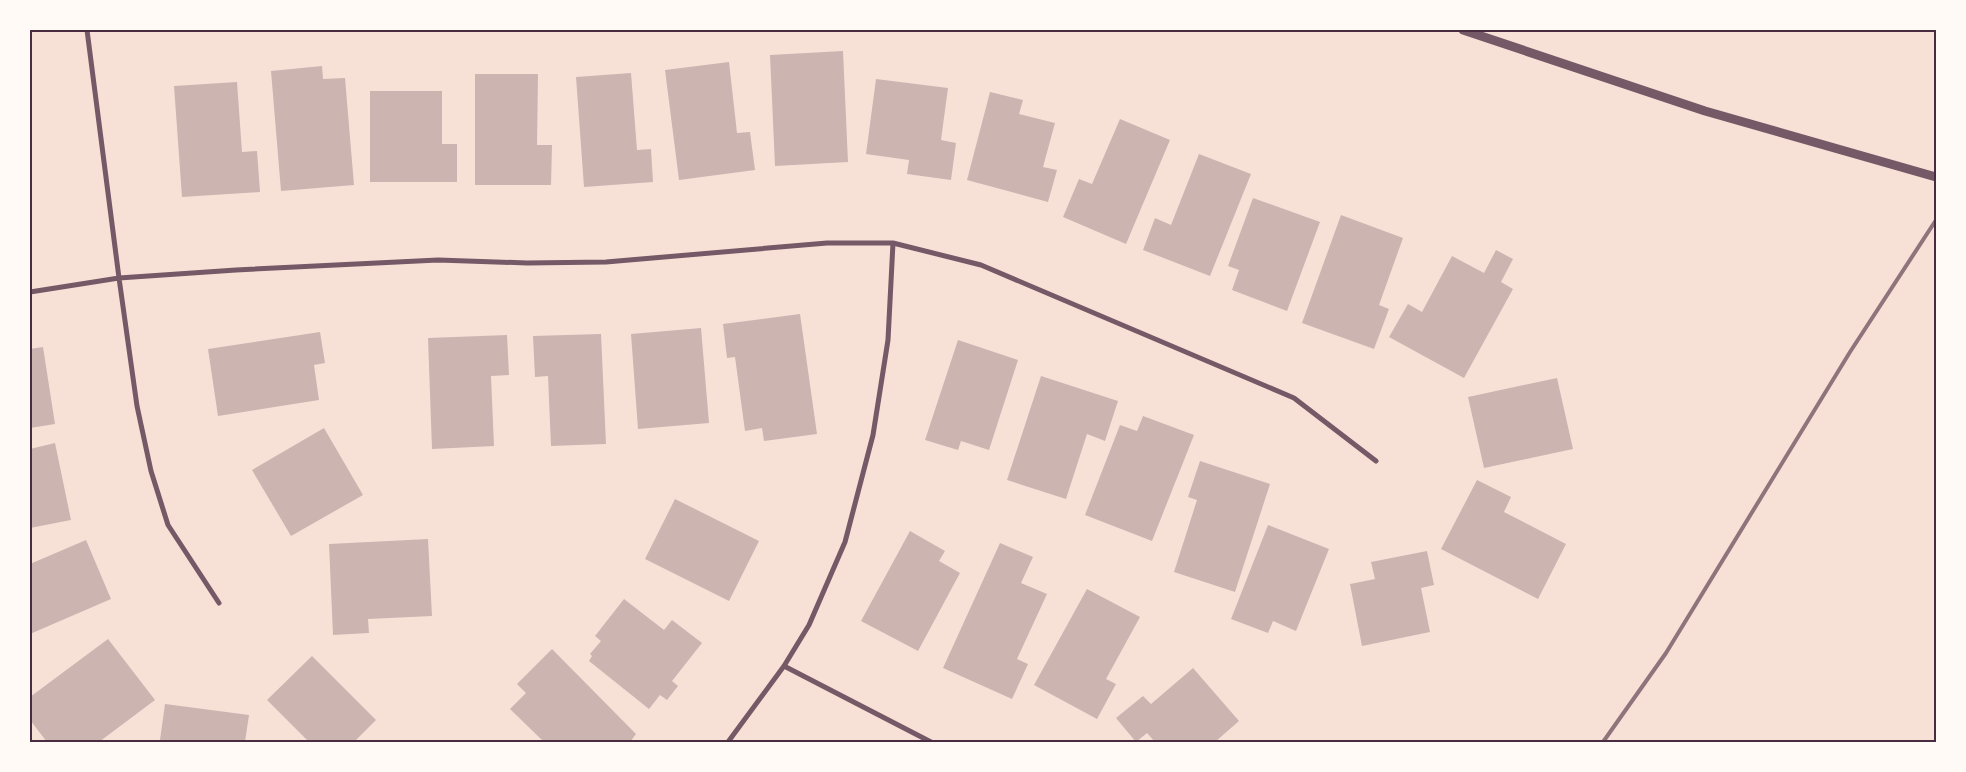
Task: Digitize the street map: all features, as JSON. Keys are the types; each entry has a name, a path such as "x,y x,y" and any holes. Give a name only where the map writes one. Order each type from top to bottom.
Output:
{"street":[{"path":"87,30 118,278 137,406 151,471 168,525 219,604"},
{"path":"1463,30 1705,111 1936,177"},
{"path":"728,742 784,666 809,625 845,542 871,444 888,340 893,242"},
{"path":"30,292 118,278 236,270 438,260 526,263 606,262 827,243 893,242 981,265 1294,398 1376,461"},
{"path":"784,666 931,742"}],"building":[{"path":"843,51 848,162 775,166 770,55"},
{"path":"729,62 737,133 750,132 755,170 679,180 665,70"},
{"path":"322,66 323,79 345,78 354,185 281,191 271,71"},
{"path":"631,73 637,150 651,149 653,182 584,187 576,77"},
{"path":"475,74 538,74 537,145 552,145 551,185 475,185"},
{"path":"876,79 948,88 941,140 956,143 951,180 907,174 909,160 866,154"},
{"path":"237,82 242,152 257,151 260,192 182,197 174,86"},
{"path":"370,91 442,91 442,144 457,144 457,182 370,182"},
{"path":"990,92 1023,100 1019,114 1055,123 1043,167 1057,170 1048,202 967,180"},
{"path":"1120,119 1170,140 1126,244 1063,217 1079,179 1092,184"},
{"path":"1199,154 1251,174 1210,276 1143,250 1155,218 1171,225"},
{"path":"1253,198 1320,222 1287,311 1232,290 1239,270 1228,266"},
{"path":"1341,215 1403,238 1379,305 1389,309 1374,349 1302,323"},
{"path":"1496,250 1513,259 1501,282 1513,289 1464,378 1389,337 1408,304 1422,312 1452,256 1484,273"},
{"path":"800,314 817,434 764,441 762,428 745,431 735,357 727,358 723,324"},
{"path":"701,328 709,423 638,429 631,334"},
{"path":"320,332 325,363 314,365 319,400 218,416 208,349"},
{"path":"601,334 606,444 551,446 548,376 535,377 533,336"},
{"path":"507,335 509,375 491,376 494,446 432,449 428,338"},
{"path":"958,340 1018,360 989,450 961,441 958,450 925,440"},
{"path":"43,347 55,424 30,428 30,349"},
{"path":"1041,376 1118,401 1105,441 1087,434 1066,499 1007,480"},
{"path":"1557,378 1573,449 1484,468 1468,397"},
{"path":"1143,416 1194,435 1152,541 1085,515 1120,425 1137,431"},
{"path":"324,428 363,495 291,536 252,470"},
{"path":"55,443 71,520 30,528 30,449"},
{"path":"1200,461 1270,484 1235,592 1174,572 1197,500 1188,497"},
{"path":"1477,480 1511,497 1504,512 1566,544 1538,599 1441,549"},
{"path":"675,499 759,541 729,601 645,559"},
{"path":"1268,525 1329,549 1296,631 1273,621 1268,633 1231,619"},
{"path":"910,531 945,551 939,561 960,573 918,651 861,621"},
{"path":"428,539 432,616 368,619 369,633 333,635 329,544"},
{"path":"86,540 111,599 30,634 30,564"},
{"path":"1000,543 1033,557 1021,583 1047,594 1017,659 1028,664 1012,699 943,668"},
{"path":"1427,551 1434,585 1421,588 1430,632 1362,646 1350,584 1375,579 1371,562"},
{"path":"1087,589 1140,617 1106,679 1116,684 1097,719 1034,685"},
{"path":"624,599 664,630 672,620 702,643 672,681 678,686 667,700 660,695 649,709 589,661 592,656 590,654 601,641 595,636"},
{"path":"108,639 155,700 99,742 47,742 30,720 30,697"},
{"path":"552,649 636,734 630,742 544,742 510,709 526,693 517,684"},
{"path":"312,656 376,720 354,742 309,742 267,700"},
{"path":"1193,668 1239,721 1215,742 1155,742 1147,733 1136,742 1116,718 1143,696 1151,704"},
{"path":"165,704 249,715 245,742 175,742 160,740"}],"railway":[{"path":"1603,742 1666,653 1850,352 1936,220"}]}
